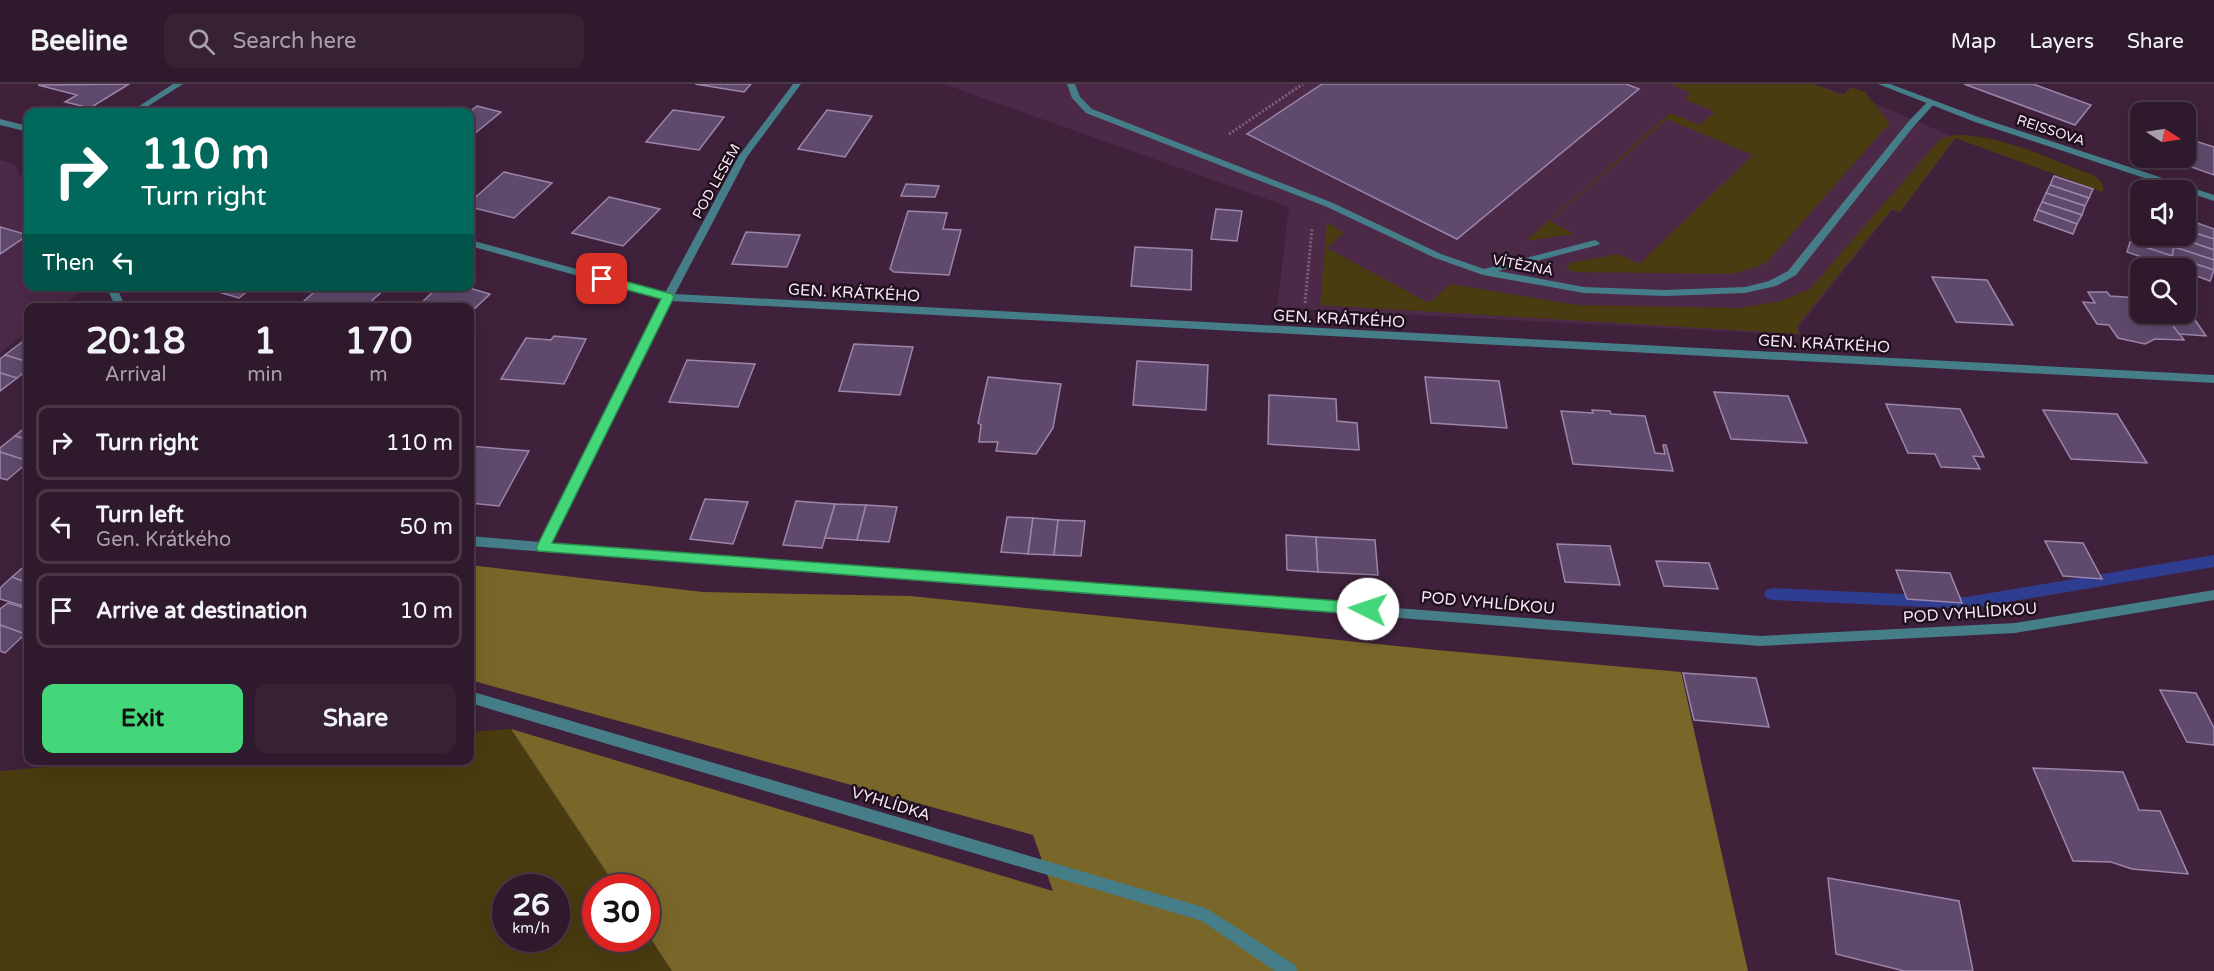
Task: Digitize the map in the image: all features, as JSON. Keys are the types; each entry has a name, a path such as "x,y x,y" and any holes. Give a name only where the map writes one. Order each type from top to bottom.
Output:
{"street":[{"path":"140,108 179,84"},
{"name":"POD LESEM","path":"543,548 668,297 743,157 797,84"},
{"name":"VÍTĚZNÁ","path":"1071,84 1077,98 1089,111 1330,204 1438,256 1483,272 1584,290 1705,293 1745,290 1772,284 1792,273 1911,124 1932,102"},
{"name":"REISSOVA","path":"1882,84 2214,198"},
{"path":"0,122 24,128"},
{"path":"1483,272 1595,243"},
{"name":"GEN. KRÁTKÉHO","path":"474,244 668,297 2214,379"},
{"name":"POD VYHLÍDKOU","path":"474,540 543,548 1451,615 1760,641 2014,628 2214,595"},
{"name":"VYHLÍDKA","path":"474,698 1206,915 1289,971"}],"shaded area":[{"path":"944,84 1814,84 1876,104 1956,138 1900,213 1892,210 1799,327 1800,335 1277,308 1289,207"},
{"path":"1670,84 1813,84 1843,95 1851,87 1865,92 1890,123 1767,262 1757,267 1731,274 1574,272 1566,268 1570,263 1618,254 1639,264 1753,155 1667,119 1550,221 1574,234 1526,241 1670,113 1700,125 1715,112 1685,99 1691,93"},
{"path":"1956,135 2007,143 2090,174 2102,183 2103,192 1955,138 1900,212 1892,209 1797,326 1799,334 1320,305 1327,222 1344,233 1327,248 1429,303 1450,284 1577,305 1739,308 1781,301 1810,289 1940,139"},
{"path":"0,160 15,164 24,182 24,291 82,291 66,303 24,303 24,334 0,353"},
{"path":"474,565 703,592 910,596 1436,650 1681,672 1748,971 672,971 660,952 660,874 608,874 511,729 1053,891 1033,835 474,681"},
{"path":"511,729 608,874 582,874 582,952 660,952 672,971 0,971 0,771 69,765 474,765 474,732"}],"building":[{"path":"129,84 90,108 65,102 77,95 38,85"},
{"path":"695,84 751,84 744,92"},
{"path":"1322,84 1626,84 1639,89 1457,239 1247,134"},
{"path":"1964,84 2033,84 2091,105 2075,125"},
{"path":"477,106 501,112 474,134 474,108"},
{"path":"673,110 724,117 699,150 646,142"},
{"path":"827,110 872,116 845,157 798,149"},
{"path":"2196,141 2214,147 2214,175 2194,168"},
{"path":"504,172 552,183 514,218 474,208 474,198"},
{"path":"2054,176 2093,189 2089,198 2050,185"},
{"path":"906,184 939,186 935,197 901,196"},
{"path":"2050,185 2089,198 2085,206 2046,193"},
{"path":"2046,193 2085,206 2082,215 2042,202"},
{"path":"609,197 660,209 623,246 572,233"},
{"path":"2042,202 2082,215 2077,224 2038,210"},
{"path":"1216,209 1242,211 1237,241 1211,239"},
{"path":"2038,210 2077,224 2073,234 2034,220"},
{"path":"908,211 947,213 943,229 961,230 949,275 894,272 890,269"},
{"path":"2196,223 2214,229 2214,239 2196,233"},
{"path":"0,227 24,234 24,238 0,254"},
{"path":"746,232 800,235 787,267 732,264"},
{"path":"2196,233 2214,239 2214,250 2196,244"},
{"path":"2130,242 2130,246 2142,246 2172,256 2171,258 2145,258 2127,252"},
{"path":"2196,244 2214,250 2214,260 2174,247 2196,246"},
{"path":"2142,246 2171,246 2174,247 2172,256"},
{"path":"1135,247 1192,250 1191,290 1131,286"},
{"path":"2174,247 2214,260 2214,270 2196,264 2196,258 2172,256"},
{"path":"2196,264 2214,270 2210,281 2196,276"},
{"path":"1932,277 1987,280 2013,325 1956,322"},
{"path":"474,289 490,294 474,309 474,303 421,303 434,291"},
{"path":"215,291 248,291 239,298"},
{"path":"315,291 383,291 369,303 302,303"},
{"path":"2088,292 2107,292 2110,296 2130,297 2130,324 2172,324 2184,340 2155,339 2145,344 2118,338 2109,325 2097,324 2083,302 2095,303"},
{"path":"2196,322 2206,336 2179,334 2172,324 2196,324"},
{"path":"554,336 586,339 564,384 501,379 526,338 551,340"},
{"path":"22,342 24,343 24,361 5,355"},
{"path":"854,344 913,347 900,395 839,391"},
{"path":"5,355 24,361 24,372 17,378 0,373 0,359"},
{"path":"687,360 755,364 738,407 669,402"},
{"path":"1137,361 1208,365 1206,410 1133,405"},
{"path":"0,373 17,378 0,391"},
{"path":"988,377 1061,384 1053,428 1036,454 996,451 998,442 979,442 981,425 978,423"},
{"path":"1425,377 1499,381 1507,428 1431,423"},
{"path":"1714,392 1788,396 1807,443 1731,439"},
{"path":"1269,395 1336,399 1337,421 1357,423 1359,450 1268,444"},
{"path":"1886,404 1960,409 1984,457 1973,456 1980,469 1941,467 1935,454 1908,453"},
{"path":"1592,410 1610,411 1611,414 1645,416 1655,453 1665,454 1663,445 1666,445 1673,471 1573,464 1561,411 1593,413"},
{"path":"2043,410 2117,414 2147,463 2071,459"},
{"path":"24,428 24,439 15,436"},
{"path":"15,436 24,439 24,460 0,452 0,448"},
{"path":"474,446 529,451 499,506 474,503"},
{"path":"0,452 24,460 24,465 7,480 0,478"},
{"path":"705,499 748,502 733,544 690,539"},
{"path":"796,501 835,504 822,548 783,545"},
{"path":"835,504 866,505 857,540 825,538"},
{"path":"866,505 897,507 889,542 857,540"},
{"path":"1007,517 1033,518 1028,554 1001,552"},
{"path":"1033,518 1058,520 1054,555 1028,554"},
{"path":"1058,520 1085,521 1081,556 1054,555"},
{"path":"1286,535 1316,537 1318,572 1287,570"},
{"path":"1316,537 1375,540 1378,575 1318,572"},
{"path":"2045,541 2083,543 2102,579 2063,576"},
{"path":"1557,544 1610,546 1620,585 1565,582"},
{"path":"1656,561 1709,563 1718,589 1664,586"},
{"path":"24,566 24,582 12,577"},
{"path":"1896,570 1950,573 1962,603 1907,599"},
{"path":"12,577 24,582 24,606 0,599 0,588"},
{"path":"8,603 24,608 24,634 0,625 0,609"},
{"path":"0,625 24,634 5,653 0,651"},
{"path":"1683,673 1756,678 1769,727 1694,720"},
{"path":"2160,690 2196,693 2214,728 2214,745 2187,742"},
{"path":"2033,768 2123,772 2139,810 2160,811 2188,874 2132,869 2111,862 2073,861"},
{"path":"1828,878 1959,901 1973,971 1904,971 1836,954"}],"waterway":[{"path":"1772,594 1967,603 2214,561"}],"route":[{"path":"602,279 668,297 543,548 1368,609"}]}
